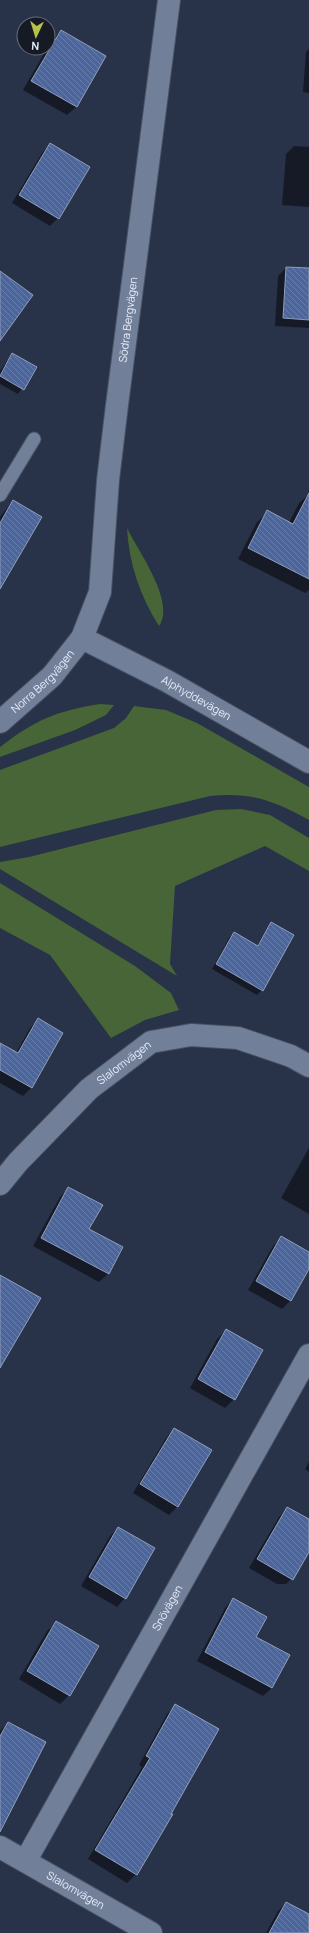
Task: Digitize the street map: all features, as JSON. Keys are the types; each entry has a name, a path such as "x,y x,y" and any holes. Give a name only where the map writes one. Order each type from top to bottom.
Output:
{"street":[{"name":"Södra Bergvägen","path":"82,638 100,592 106,503 115,420 169,0"},
{"name":"Norra Bergvägen","path":"0,722 52,676 82,638"},
{"name":"Alphyddevägen","path":"82,638 167,681 309,762"},
{"name":"Slalomvägen","path":"0,1184 18,1162 89,1089 151,1042 191,1035 238,1038 291,1056 309,1066"},
{"name":"Snövägen","path":"26,1860 309,1355"},
{"name":"Slalomvägen","path":"0,1847 26,1860 151,1933"}],"lane":[{"path":"0,496 34,439"}],"green space":[{"path":"127,528 154,577 159,591 163,604 163,616 159,626 146,603 133,567"},
{"path":"100,704 114,705 106,715 75,730 0,757 0,747 35,723 71,710"},
{"path":"134,706 166,710 197,723 309,787 309,820 284,807 261,799 238,795 210,796 0,847 0,770 114,728 126,718"},
{"path":"241,809 270,815 309,838 309,871 265,846 175,886 170,964 177,976 0,869 0,862 29,857 216,810"},
{"path":"0,883 135,966 171,993 179,1010 145,1020 111,1038 50,955 0,928"}],"building":[{"path":"61,30 106,56 77,107 31,81 46,56 56,56 56,38"},
{"path":"50,143 90,167 59,219 19,195"},
{"path":"286,267 309,268 309,320 283,318"},
{"path":"0,271 33,295 0,341"},
{"path":"12,353 37,367 24,390 0,376"},
{"path":"309,493 309,579 248,548 267,510 293,524"},
{"path":"13,500 42,517 0,589 0,523"},
{"path":"271,922 294,935 263,991 216,964 234,932 258,946"},
{"path":"38,1018 63,1033 32,1088 0,1070 0,1043 18,1053"},
{"path":"68,1187 103,1205 89,1229 123,1247 109,1274 41,1238"},
{"path":"281,1236 309,1252 309,1269 291,1301 256,1281"},
{"path":"0,1275 41,1298 0,1368"},
{"path":"226,1329 263,1350 235,1400 198,1379"},
{"path":"174,1428 212,1450 178,1507 140,1484"},
{"path":"287,1507 309,1519 309,1552 293,1580 257,1559"},
{"path":"118,1527 155,1548 126,1599 89,1577"},
{"path":"233,1598 267,1617 256,1637 290,1655 272,1688 205,1652"},
{"path":"56,1621 99,1646 70,1696 27,1671"},
{"path":"175,1704 219,1729 171,1814 173,1814 137,1875 95,1850 150,1758 146,1756"},
{"path":"8,1722 46,1742 0,1832 0,1736"},
{"path":"286,1902 309,1914 309,1933 269,1933"}]}
